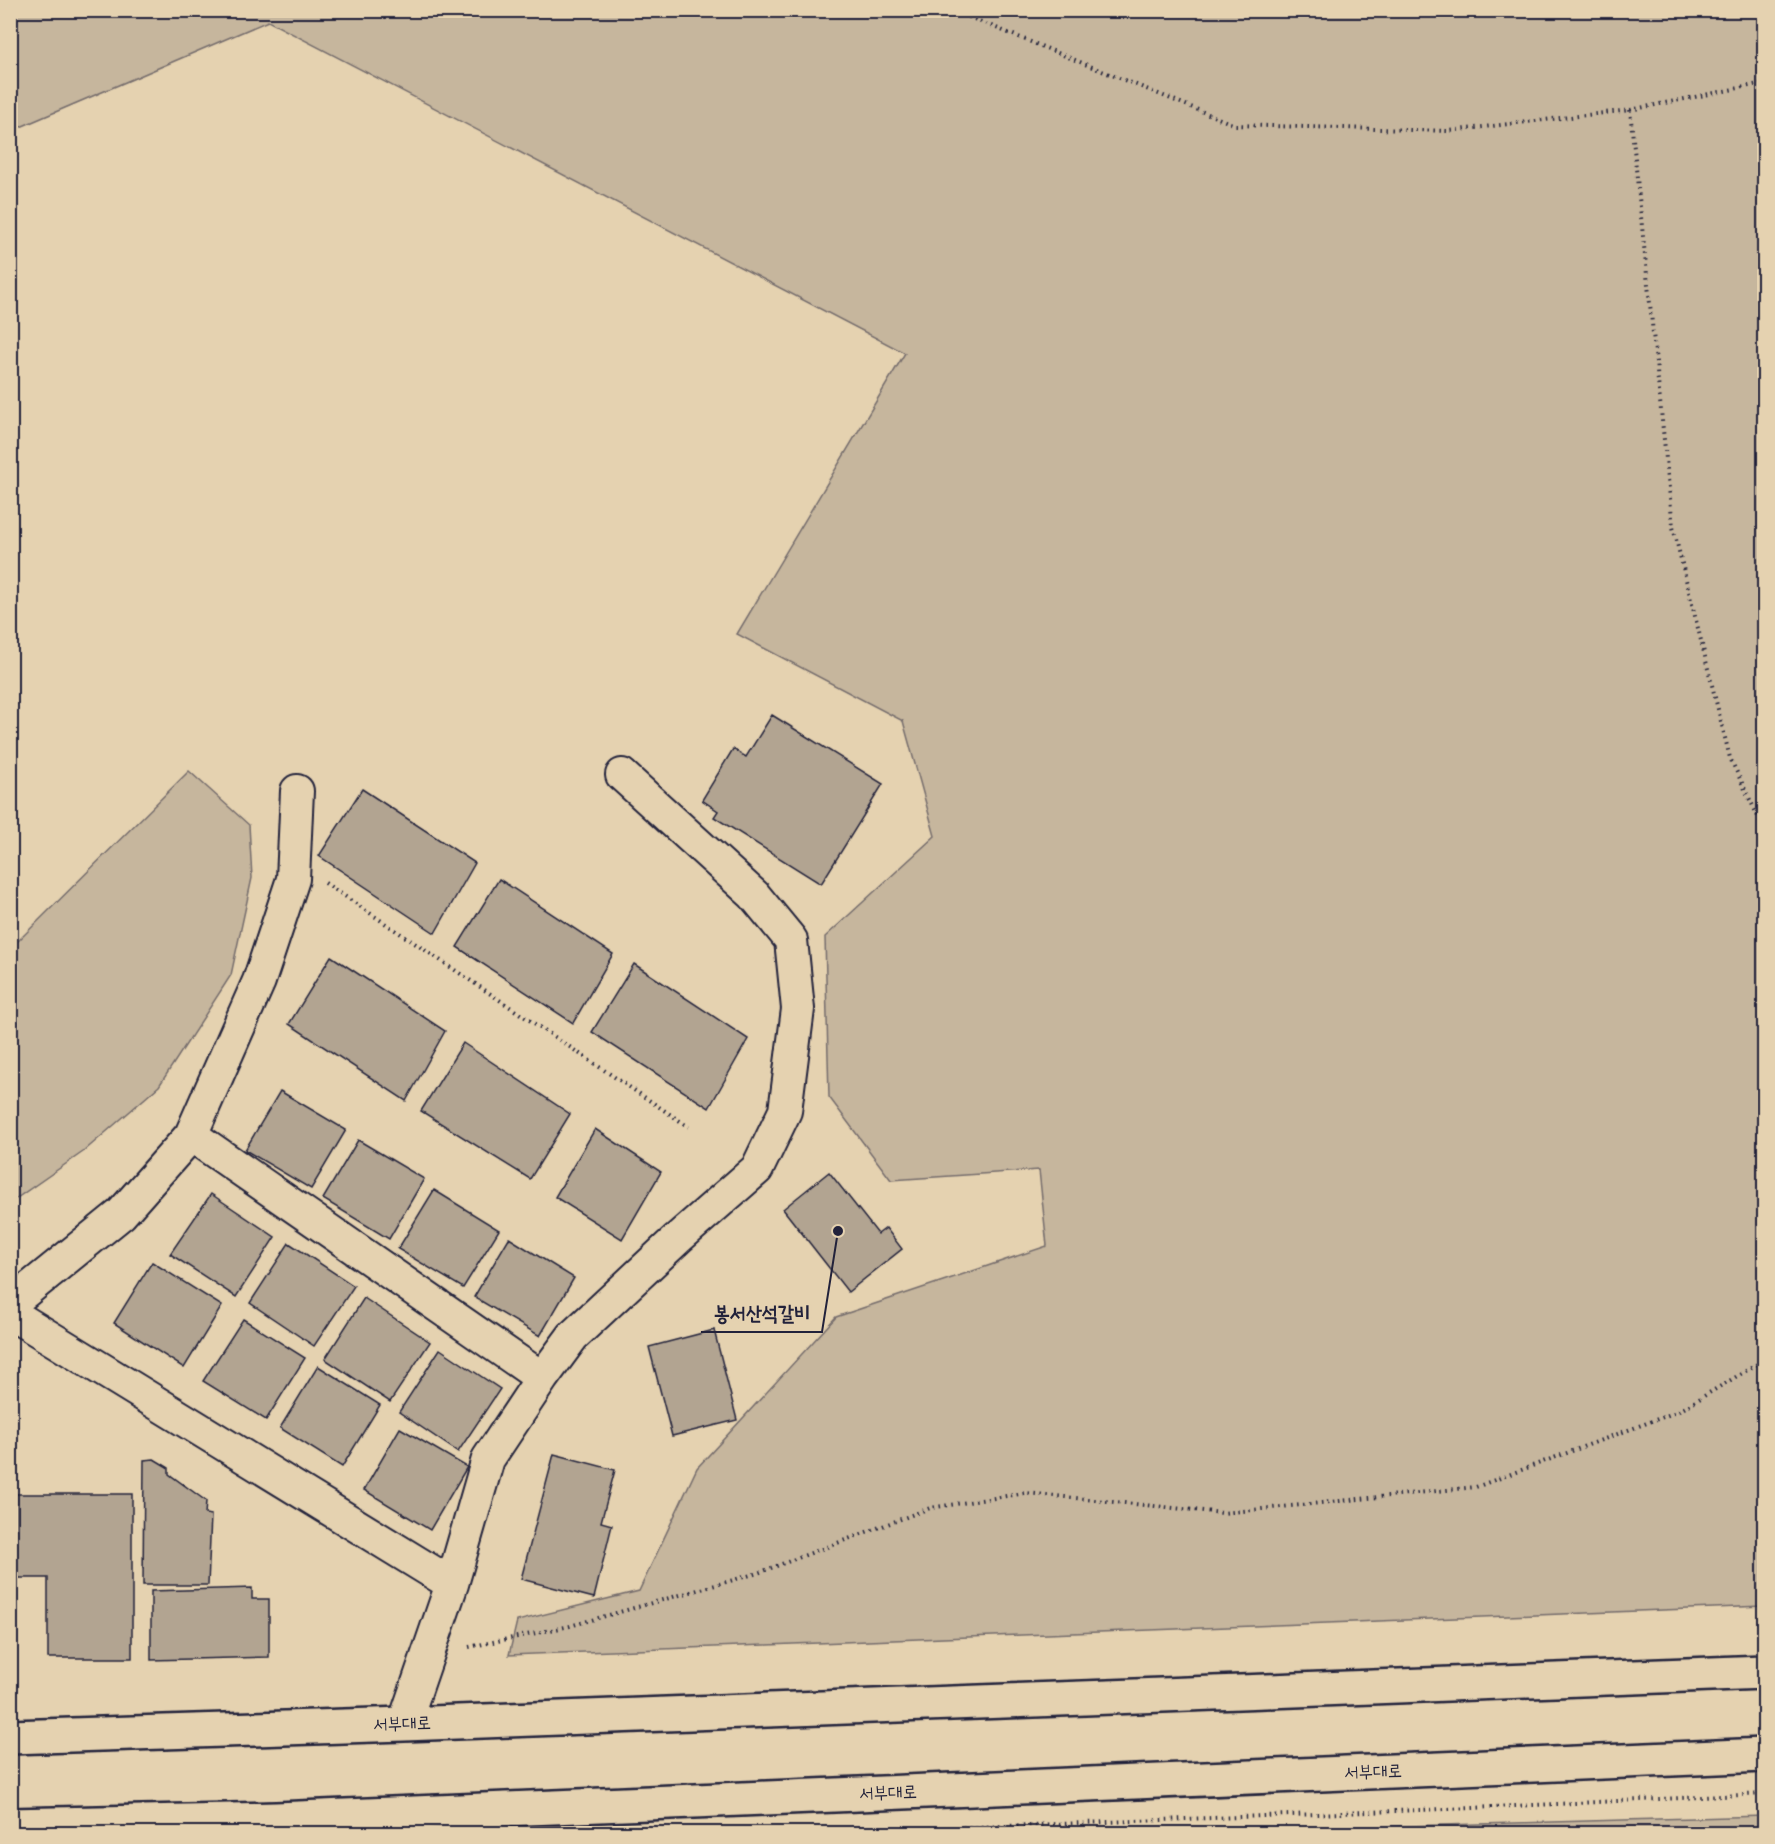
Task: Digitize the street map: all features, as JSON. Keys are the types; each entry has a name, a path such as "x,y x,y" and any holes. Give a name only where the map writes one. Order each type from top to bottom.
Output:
{"main road":[{"name":"서부대로","path":"10,1737 1764,1672"},
{"name":"서부대로","path":"10,1825 278,1826 1764,1755"}],"street":[{"path":"404,1724 452,1584 488,1459 573,1336 757,1168 785,1111 798,1010 791,940 754,895 622,775"},
{"path":"10,1304 121,1214 191,1135 259,981 293,879 297,791"},
{"path":"191,1135 542,1378"},
{"path":"10,1313 452,1584"}],"path":[{"path":"952,10 1234,124 1449,131 1630,110 1764,83"},
{"path":"1630,110 1673,527 1730,758 1764,829"},
{"path":"322,880 688,1127"},
{"path":"469,1647 570,1626 758,1573 930,1508 1026,1493 1222,1513 1476,1487 1678,1411 1764,1360"},
{"path":"839,1832 1484,1808 1764,1794"}],"shaded area":[{"path":"11,10 1764,11 1764,1606 509,1655 517,1621 639,1591 697,1468 836,1317 1047,1246 1039,1170 891,1180 829,1097 825,937 935,836 903,721 737,634 905,353 268,21 11,131"},
{"path":"189,771 249,825 252,878 231,975 159,1086 83,1152 11,1202 11,948"},
{"path":"1764,1816 1764,1834 1155,1833"}],"building":[{"path":"772,715 883,784 821,884 714,817 718,811 702,800 733,749 746,757"},
{"path":"362,789 475,863 435,933 319,856"},
{"path":"499,879 613,954 573,1023 457,947"},
{"path":"331,956 445,1031 406,1101 289,1024"},
{"path":"634,964 748,1039 709,1108 592,1032"},
{"path":"463,1043 570,1114 530,1179 421,1111"},
{"path":"280,1091 346,1130 311,1189 245,1150"},
{"path":"595,1129 661,1172 622,1239 555,1197"},
{"path":"358,1140 424,1179 389,1239 323,1199"},
{"path":"829,1172 878,1234 886,1228 902,1249 848,1292 783,1209"},
{"path":"434,1190 499,1230 463,1288 398,1249"},
{"path":"211,1194 275,1237 236,1297 170,1254"},
{"path":"509,1238 574,1278 540,1336 474,1297"},
{"path":"289,1243 354,1286 314,1346 250,1303"},
{"path":"152,1262 222,1306 184,1368 114,1323"},
{"path":"364,1298 430,1342 390,1402 325,1359"},
{"path":"243,1319 305,1358 266,1420 203,1381"},
{"path":"714,1330 737,1420 672,1436 649,1347"},
{"path":"440,1349 500,1389 458,1452 399,1412"},
{"path":"318,1366 380,1405 342,1467 280,1428"},
{"path":"400,1428 467,1467 430,1530 364,1490"},
{"path":"554,1454 615,1470 601,1522 612,1525 594,1598 521,1579"},
{"path":"154,1459 169,1468 169,1474 206,1501 205,1514 211,1515 208,1585 143,1585 144,1460"},
{"path":"15,1494 132,1494 132,1658 48,1658 48,1578 15,1578"},
{"path":"252,1588 252,1599 269,1599 269,1657 151,1660 151,1591"}],"place":[{"name":"봉서산석갈비","path":"838,1231"}]}
